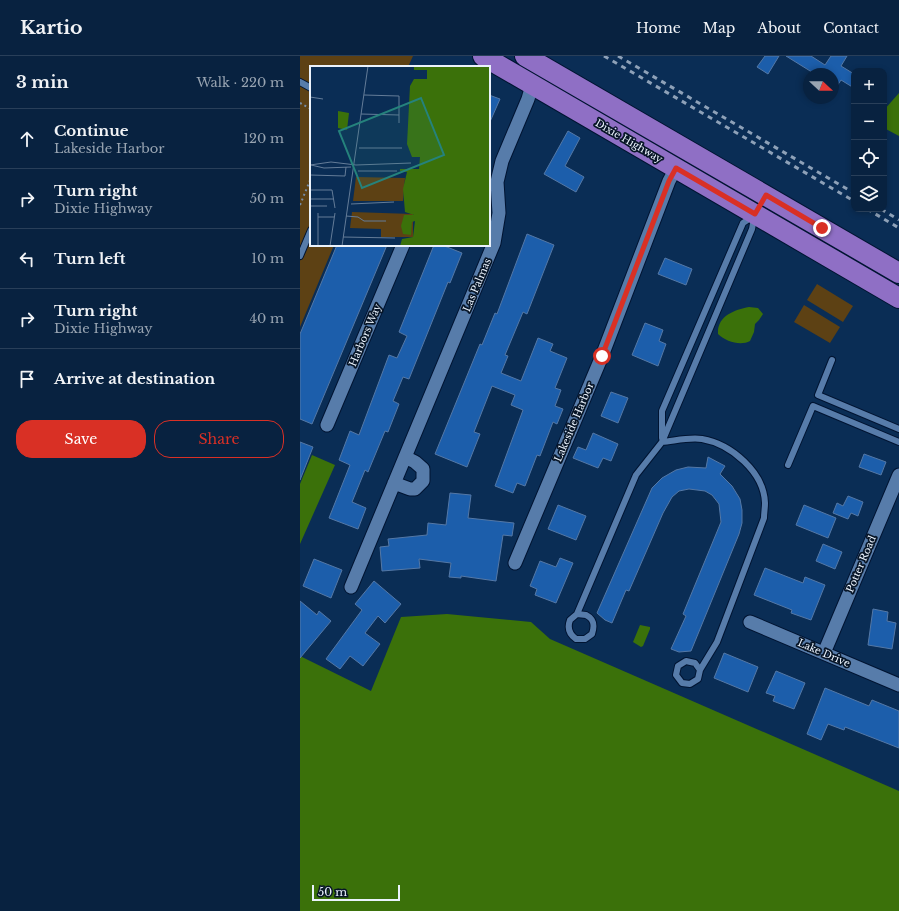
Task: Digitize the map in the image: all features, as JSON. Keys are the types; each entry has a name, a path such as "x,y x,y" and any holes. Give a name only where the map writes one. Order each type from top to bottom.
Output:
{"main road":[{"name":"Dixie Highway","path":"483,56 676,168 761,205 899,273"},
{"name":"Dixie Highway","path":"525,56 761,205 899,298"}],"street":[{"name":"Las Palmas","path":"351,587 494,243 499,213 493,182 528,99 532,85"},
{"name":"Lakeside Harbor","path":"515,563 602,356 669,181 676,168"},
{"name":"Harbors Way","path":"327,425 403,246"},
{"path":"394,483 410,489 415,489 423,481 423,469 415,462 405,457"},
{"name":"Potter Road","path":"824,653 899,475"},
{"name":"Lake Drive","path":"750,622 899,685"}],"lane":[{"path":"300,82 310,87"},
{"path":"662,442 662,411 743,223 761,205"},
{"path":"578,614 590,617 594,625 592,634 585,639 576,639 570,633 568,628 570,620 578,614 636,475 662,442 761,205"},
{"path":"300,256 310,232"},
{"path":"788,465 832,360"},
{"path":"818,395 899,429"},
{"path":"813,406 899,442"},
{"path":"662,442 701,439 727,449 741,458 759,482 765,502 764,518 717,642 700,670"}],"path":[{"path":"300,103 310,108"},
{"path":"300,205 310,180"}],"shaded area":[{"path":"300,56 413,56 408,66 310,66 310,246 334,246 300,327"},
{"path":"899,93 899,136 887,130 887,107"},
{"path":"817,284 853,306 843,322 807,300"},
{"path":"804,305 840,327 830,343 794,322"},
{"path":"749,307 758,308 763,314 755,324 754,332 750,341 738,343 725,339 718,334 718,328 723,318 732,312"},
{"path":"312,455 335,465 300,544 300,484"},
{"path":"447,614 531,622 550,639 899,791 899,911 300,911 300,656 371,691 401,617"},
{"path":"640,625 650,627 643,646 641,647 633,642"}],"building":[{"path":"765,56 779,56 768,74 757,67"},
{"path":"786,56 811,56 825,65 831,56 847,56 841,66 851,72 851,86 841,80 839,83 839,68 805,68"},
{"path":"490,95 500,99 490,122"},
{"path":"568,131 580,138 565,166 584,177 576,192 544,174"},
{"path":"527,234 554,245 527,314 523,312 505,355 508,356 501,373 521,381 538,338 553,344 550,351 567,358 555,388 561,390 555,406 563,409 557,424 553,422 540,456 537,455 525,486 517,483 513,493 495,486 523,410 511,405 515,395 492,386 474,432 480,434 467,467 435,454 480,344 482,345 495,313 497,314"},
{"path":"337,246 387,246 312,424 300,419 300,334"},
{"path":"434,246 444,246 462,253 450,283 448,282 409,379 403,377 393,401 399,404 388,432 385,431 368,472 365,470 352,502 366,508 358,529 329,518 350,465 339,460 350,431 359,435 389,355 397,358 407,336 399,332"},
{"path":"665,258 692,269 686,285 658,274"},
{"path":"645,323 663,330 659,341 666,344 658,366 632,355"},
{"path":"611,392 628,398 618,423 601,416"},
{"path":"593,433 618,444 611,461 603,458 598,468 573,458 578,447 586,450"},
{"path":"300,442 313,447 300,480"},
{"path":"864,454 886,462 881,475 859,467"},
{"path":"708,457 725,466 720,474 732,486 740,499 742,523 739,534 691,651 679,652 671,649 686,616 683,614 721,522 719,504 712,495 705,491 689,489 679,491 672,497 663,513 629,591 626,590 612,623 605,620 597,613 652,488 662,478 676,470 688,467 706,468"},
{"path":"450,493 471,495 468,518 514,523 512,536 503,535 496,581 461,576 461,578 449,577 451,563 419,559 420,568 382,571 380,547 389,546 388,539 427,535 428,523 446,525"},
{"path":"848,496 863,502 858,516 851,513 848,519 833,513 837,503 843,506"},
{"path":"558,505 586,516 576,540 548,529"},
{"path":"804,505 836,518 828,538 796,525"},
{"path":"823,544 842,552 835,569 816,561"},
{"path":"560,558 573,563 556,603 535,595 537,589 530,586 540,561 556,567"},
{"path":"314,559 342,570 331,598 303,586"},
{"path":"765,568 803,583 805,577 825,585 811,620 791,613 792,610 754,595"},
{"path":"374,581 401,604 385,623 378,616 365,633 380,644 363,666 350,656 340,669 326,659 362,610 355,604"},
{"path":"300,601 317,615 319,611 331,621 300,658"},
{"path":"873,609 888,612 887,621 896,623 892,649 868,645"},
{"path":"724,653 758,667 748,692 714,678"},
{"path":"776,671 805,683 794,709 773,701 775,696 766,693"},
{"path":"825,688 869,706 872,700 899,711 899,748 845,727 844,730 828,724 821,740 807,734"}],"railway":[{"path":"604,56 851,199"},
{"path":"618,56 851,191"},
{"path":"872,212 899,228"},
{"path":"886,212 899,220"}],"route":[{"path":"602,356 669,181 676,168 755,214 766,195 822,228"}]}
